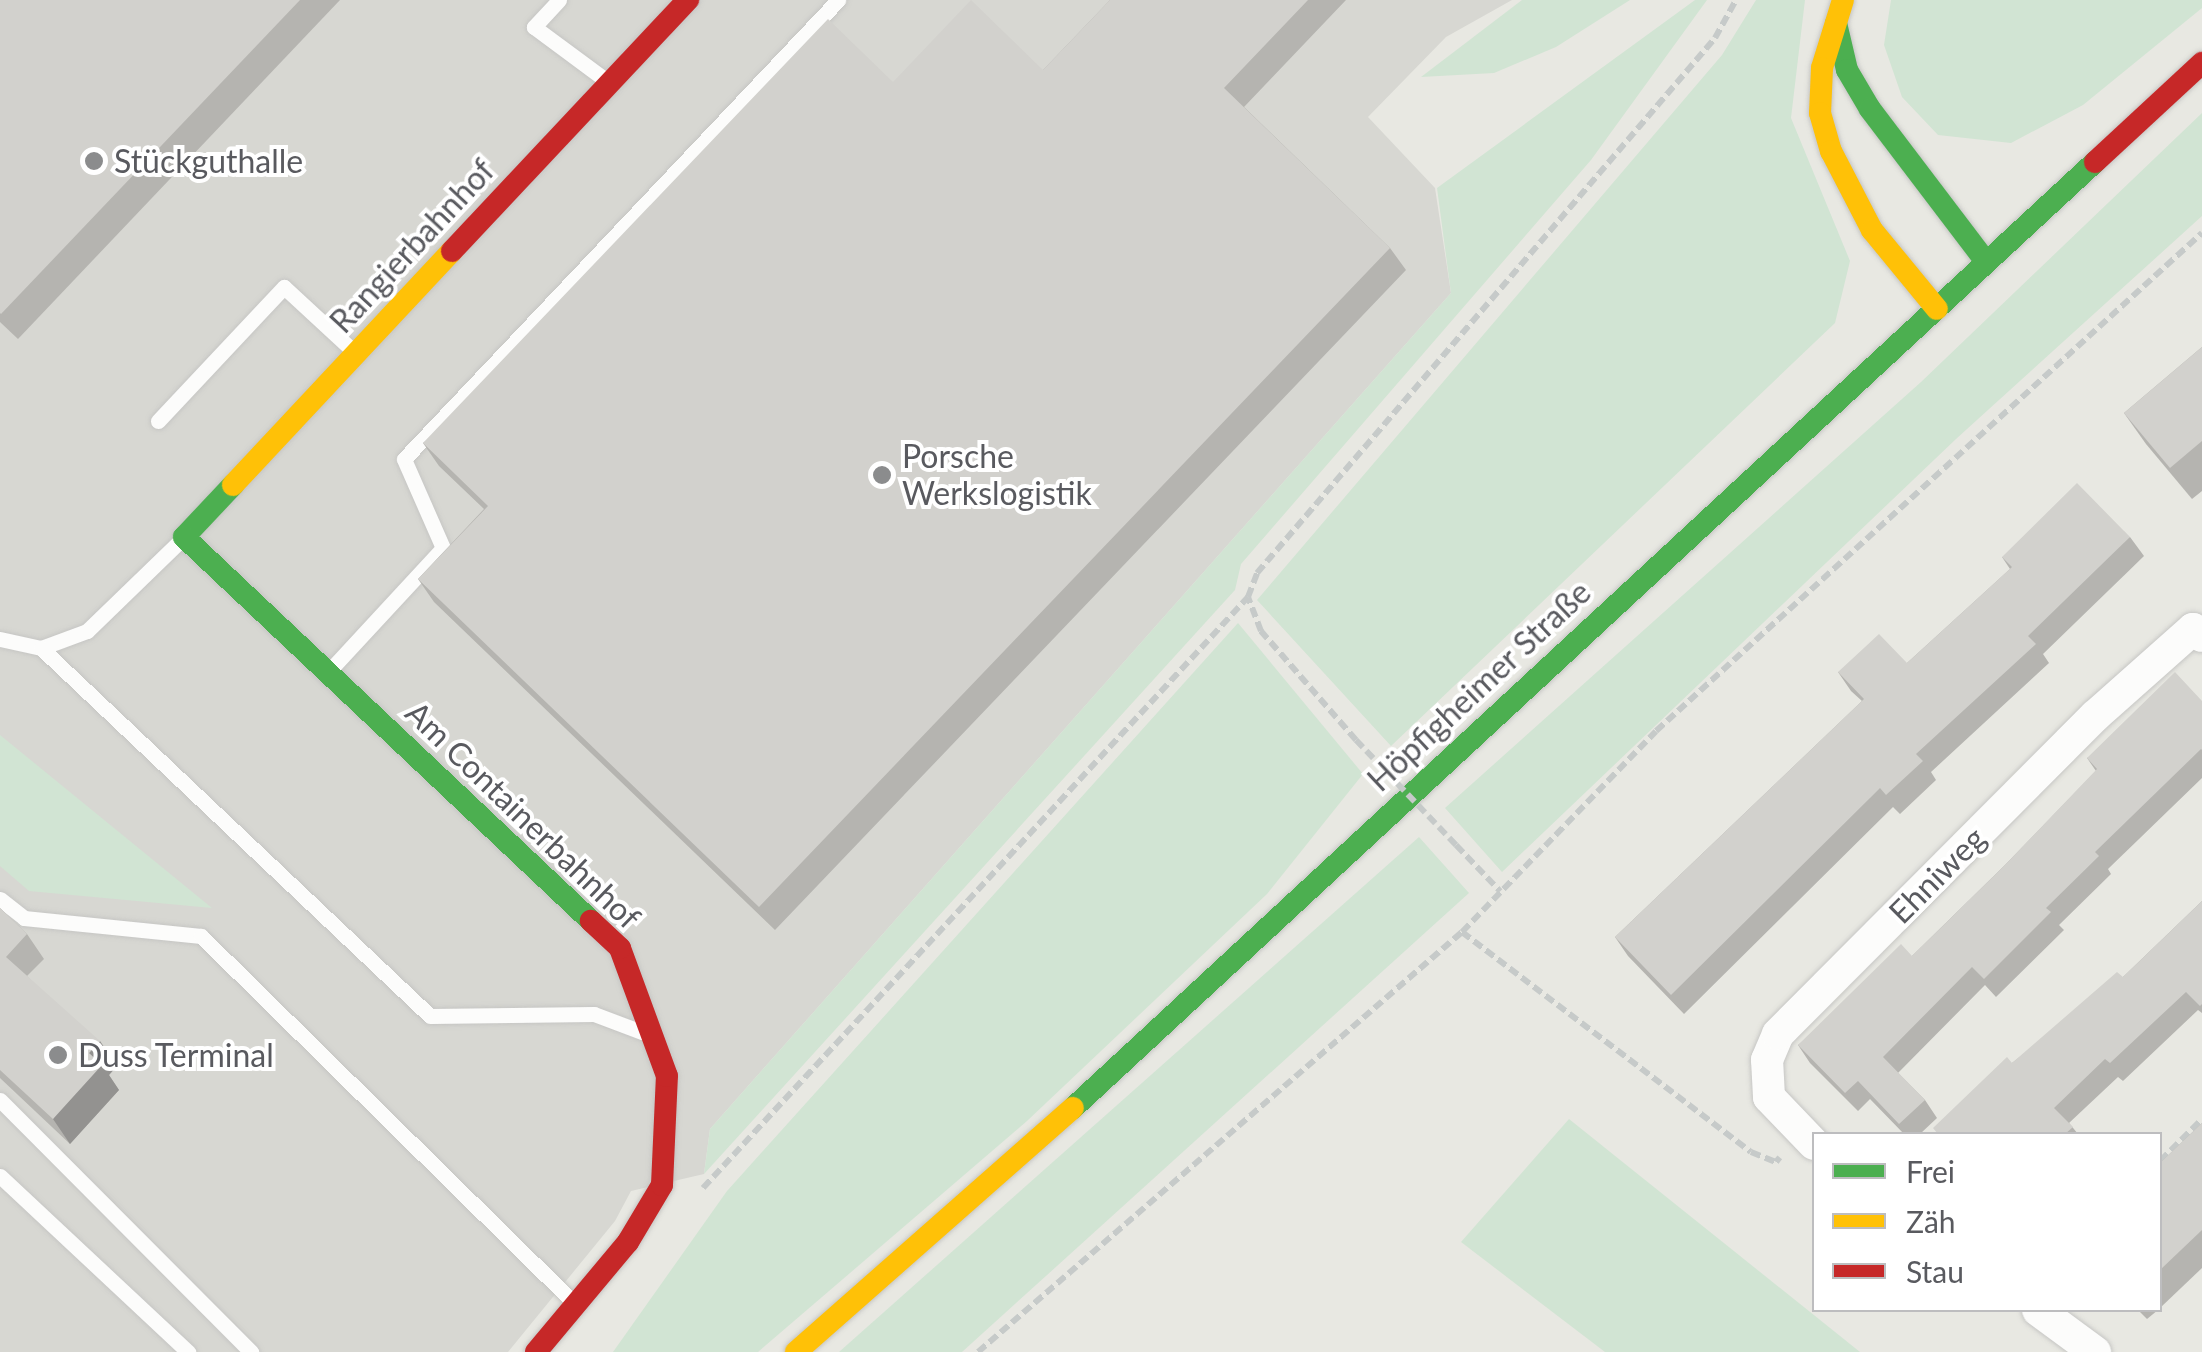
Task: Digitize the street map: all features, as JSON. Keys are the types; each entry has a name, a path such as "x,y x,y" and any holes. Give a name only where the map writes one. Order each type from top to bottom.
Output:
{"main road":[{"name":"Rangierbahnhof","path":"184,538 688,0"},
{"path":"1839,10 1847,70 1870,109 1986,262"},
{"path":"1839,10 1822,68 1820,112 1831,150 1872,230 1937,309"},
{"name":"Höpfigheimer Straße","path":"796,1352 1160,1030 2202,63"},
{"name":"Am Containerbahnhof","path":"184,538 620,948 657,1037 667,1076 662,1185 628,1242 536,1352"}],"street":[{"name":"Ehniweg","path":"1808,1139 1769,1097 1767,1060 1778,1034 2095,716 2197,632"},
{"path":"2041,1312 2095,1352"}],"lane":[{"path":"559,0 534,27 610,84"},
{"path":"327,673 443,548 404,459 838,0"},
{"path":"158,421 284,287 356,354"},
{"path":"41,648 87,631 184,538"},
{"path":"0,638 41,648 430,1016 594,1014 657,1037"},
{"path":"0,900 24,918 202,936 576,1304"},
{"path":"0,1100 251,1352"},
{"path":"0,1176 188,1352"}],"path":[{"path":"662,1185 706,1188 1248,596 1256,572 1715,38 1736,0"},
{"path":"978,1352 1462,932 1656,732 2202,233"},
{"path":"1248,596 1261,631 1356,740 1500,890"},
{"path":"1462,932 1751,1152 1776,1162 1808,1139"},
{"path":"2162,1158 2202,1119"}],"shaded area":[{"path":"0,0 1512,0 1446,37 1368,117 1435,188 1451,293 710,1129 704,1174 631,1191 615,1221 508,1352 0,1352"}],"green space":[{"path":"1522,0 1630,0 1556,47 1494,73 1421,77"},
{"path":"1695,0 1707,0 1591,160 1241,564 1235,590 704,1174 710,1129 1451,293 1437,188"},
{"path":"1756,0 1805,0 1791,118 1850,261 1835,323 1391,746 1257,600 1722,55"},
{"path":"1891,0 2202,0 2202,8 2083,105 2011,143 1938,135 1902,97 1884,45"},
{"path":"2202,113 2202,216 1956,439 1502,872 1445,808 1921,382"},
{"path":"1238,623 1363,774 1267,894 1027,1121 758,1352 613,1352 727,1191"},
{"path":"0,735 212,908 29,891 0,866"},
{"path":"1419,837 1469,893 962,1352 839,1352"},
{"path":"1569,1119 1860,1352 1605,1352 1461,1242"}],"building":[{"name":"Stückguthalle","path":"0,0 300,0 1,314 0,313"},
{"name":"Porsche Werkslogistik","path":"971,0 1043,70 1110,0 1308,0 1224,88 1390,248 759,907 418,579 488,506 423,443 828,19 893,82"},
{"path":"2202,347 2202,441 2170,468 2124,413"},
{"path":"2077,483 2130,537 2028,636 2036,644 1916,754 1923,761 1886,795 1880,788 1671,995 1615,937 1864,699 1838,672 1879,634 1907,663 2012,567 2002,557"},
{"path":"2175,672 2202,701 2202,750 2095,852 2099,856 2046,908 2051,912 1984,979 1972,967 1883,1057 1925,1100 1899,1124 1858,1081 1845,1093 1798,1045 1901,944 1912,956 2005,865 2097,769 2087,758"},
{"path":"2202,901 2202,1004 2186,992 2110,1063 2105,1059 2054,1108 2073,1127 2067,1132 1936,1132 1933,1128 2007,1057 2012,1063 2117,972 2123,977"},
{"path":"0,908 27,934 6,957 100,1041 89,1053 102,1065 53,1119 0,1070"},
{"path":"2202,1123 2202,1230 2162,1268 2162,1161"}],"traffic: fast":[{"path":"1836,23 1847,70 1870,109 1986,262"},
{"path":"1073,1108 2095,162"},
{"path":"233,485 184,537 591,921"}],"traffic: slow":[{"path":"1843,0 1822,68 1820,113 1831,151 1872,230 1937,309"},
{"path":"233,485 452,251"},
{"path":"796,1352 1073,1108"}],"traffic: jam":[{"path":"452,251 688,0"},
{"path":"2095,162 2202,63"},
{"path":"536,1352 628,1242 662,1185 667,1076 620,948 591,921"}],"place":[{"name":"Stückguthalle","path":"94,161"},
{"name":"Porsche Werkslogistik","path":"882,475"},
{"name":"Duss Terminal","path":"58,1055"}]}
